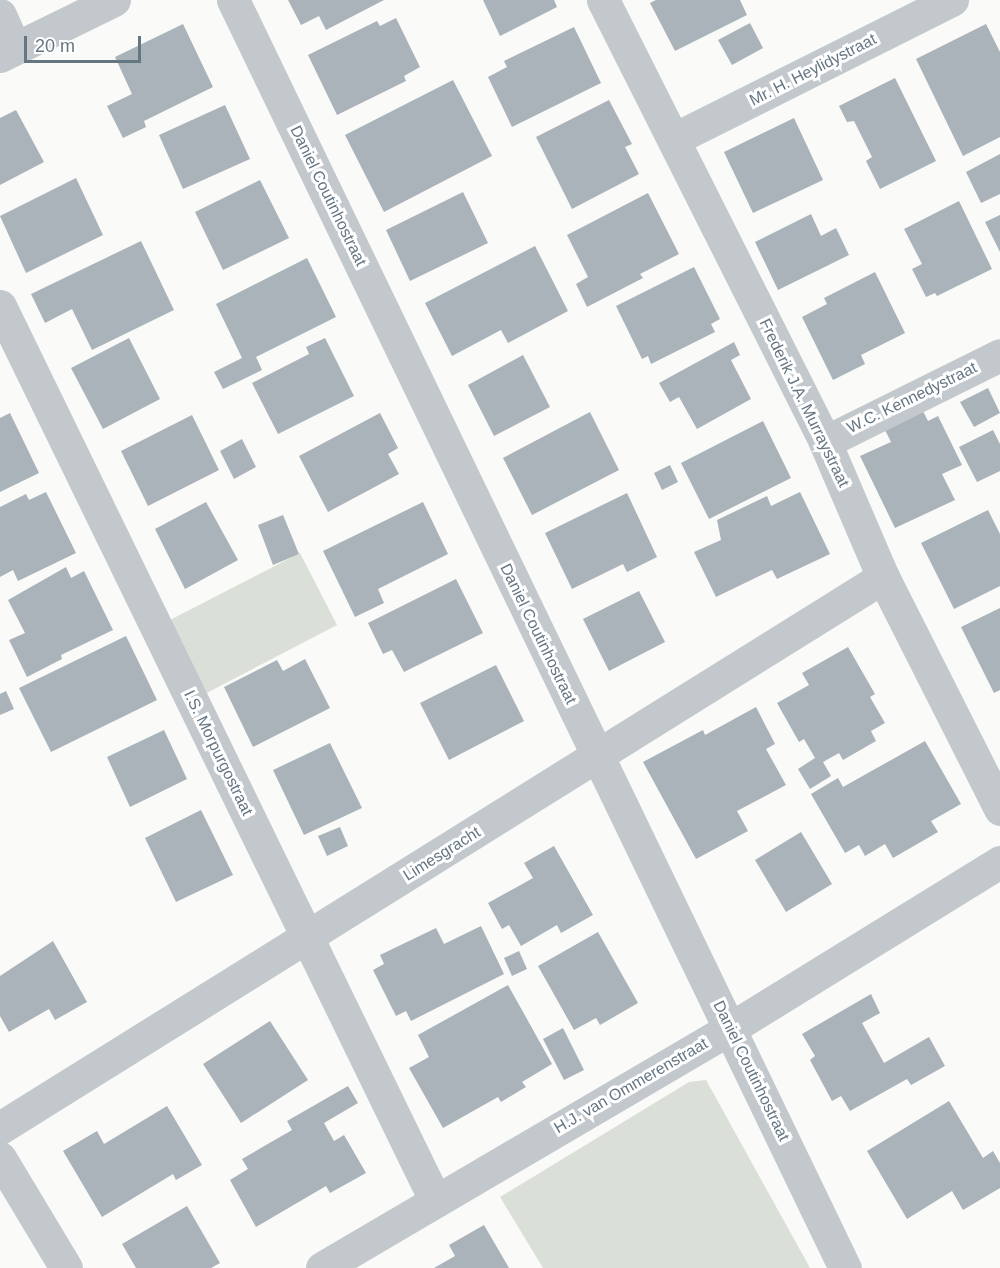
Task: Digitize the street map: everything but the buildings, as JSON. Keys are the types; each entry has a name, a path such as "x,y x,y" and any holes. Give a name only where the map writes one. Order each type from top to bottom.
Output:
{"street":[{"path":"0,15 8,52 114,0"},
{"name":"Daniel Coutinhostraat","path":"233,0 598,758 731,1028 844,1268"},
{"name":"Frederik J.A. Murraystraat","path":"603,0 825,442 883,577 1000,809"},
{"name":"Mr. H. Heylidystraat","path":"674,139 952,0"},
{"name":"I.S. Morpurgostraat","path":"0,306 435,1200"},
{"name":"W.C. Kennedystraat","path":"825,442 1000,354"},
{"name":"Limesgracht","path":"0,1128 598,758 883,577"},
{"name":"H.J. van Ommerenstraat","path":"322,1268 731,1028 1000,862"},
{"path":"0,1158 66,1268"}],"shaded area":[{"path":"300,553 337,625 203,695 166,622"},
{"path":"706,1080 810,1268 543,1268 500,1197 689,1082"}]}
